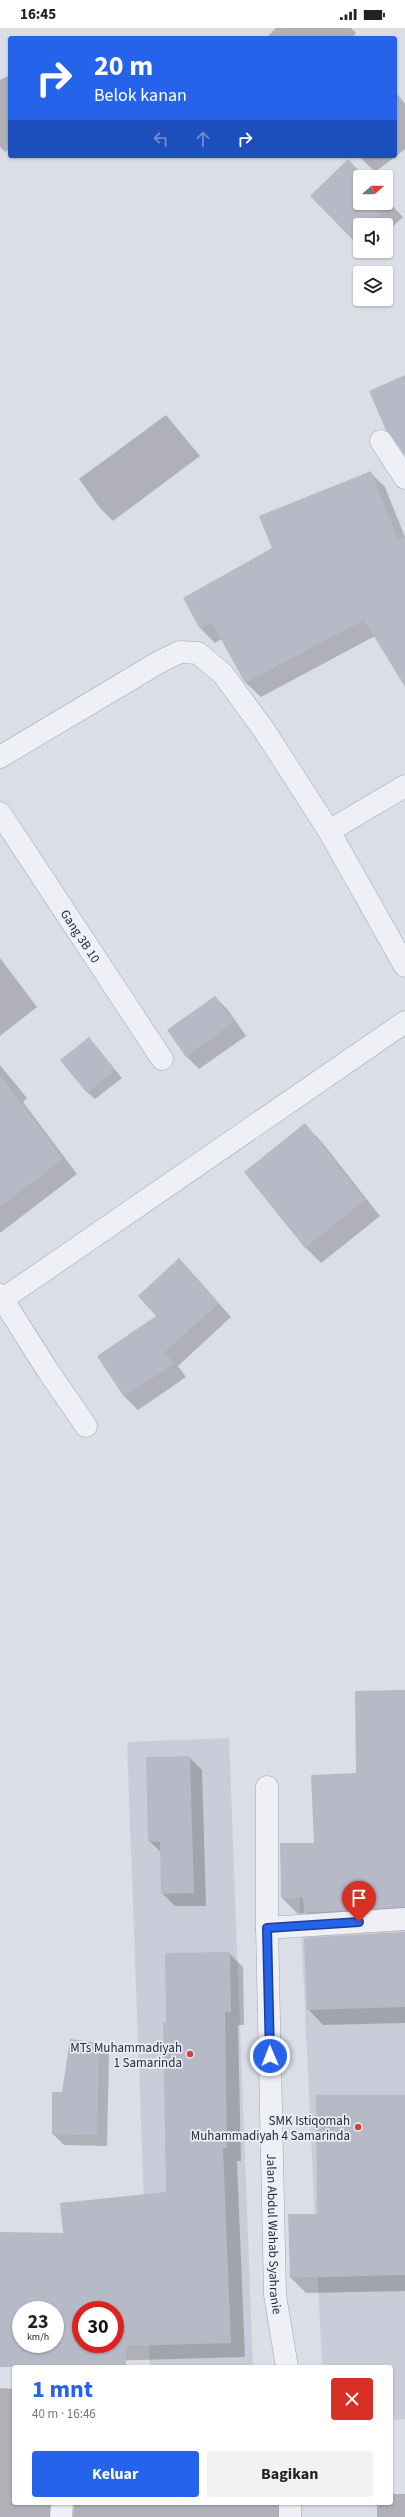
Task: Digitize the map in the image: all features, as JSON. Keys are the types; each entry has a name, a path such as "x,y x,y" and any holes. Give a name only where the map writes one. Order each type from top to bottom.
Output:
{"street":[{"path":"381,441 405,478"},
{"path":"0,757 161,661 180,652 198,653 227,680 264,730 329,831 405,966"},
{"path":"329,831 405,786"},
{"name":"Gang 3B 10","path":"0,813 162,1059"},
{"path":"86,1426 48,1371 2,1297 405,1022"},
{"name":"Jalan Abdul Wahab Syahranie","path":"267,1787 267,1928 275,2295 287,2365"},
{"path":"267,1928 405,1919"},
{"path":"61,2517 62,2505"},
{"path":"290,2505 290,2517"}],"shaded area":[{"name":"MTs Muhammadiyah 1 Samarinda","path":"229,1738 253,2365 150,2365 127,1742"},
{"name":"SMK Istiqomah Muhammadiyah 4 Samarinda","path":"405,1881 405,2419 393,2420 393,2365 322,2365 299,1886"}],"building":[{"path":"348,159 358,170 353,170 353,210 384,210 375,218 353,218 353,240 310,196"},
{"path":"405,375 405,455 386,430 369,391"},
{"path":"371,471 398,540 405,537 405,687 364,620 245,683 212,623 200,629 183,598 272,548 259,516"},
{"path":"215,996 234,1022 186,1057 167,1030"},
{"path":"89,1037 115,1070 87,1093 60,1060"},
{"path":"0,1075 63,1159 0,1207"},
{"path":"305,1123 365,1200 305,1248 244,1172"},
{"path":"179,1258 219,1303 165,1352 174,1364 124,1397 97,1356 156,1316 138,1296"},
{"path":"405,1690 405,1907 304,1913 303,1898 281,1898 280,1843 314,1843 311,1775 356,1773 355,1691"},
{"path":"190,1756 194,1893 161,1894 160,1842 148,1841 146,1757"},
{"path":"405,1932 405,2007 307,2010 304,1938"},
{"path":"230,1952 231,2012 225,2012 227,2148 223,2148 231,2343 126,2346 126,2365 12,2365 12,2367 0,2367 0,2232 63,2233 60,2203 166,2192 163,2022 166,2023 165,1953"},
{"path":"70,2039 99,2043 97,2135 52,2134 52,2092 62,2092"},
{"path":"316,2095 405,2095 405,2275 290,2278 288,2214 317,2214"}],"place":[{"name":"MTs Muhammadiyah 1 Samarinda","path":"190,2054"},
{"name":"SMK Istiqomah Muhammadiyah 4 Samarinda","path":"358,2127"}],"route":[{"path":"270,2056 267,1928 359,1922"}]}
